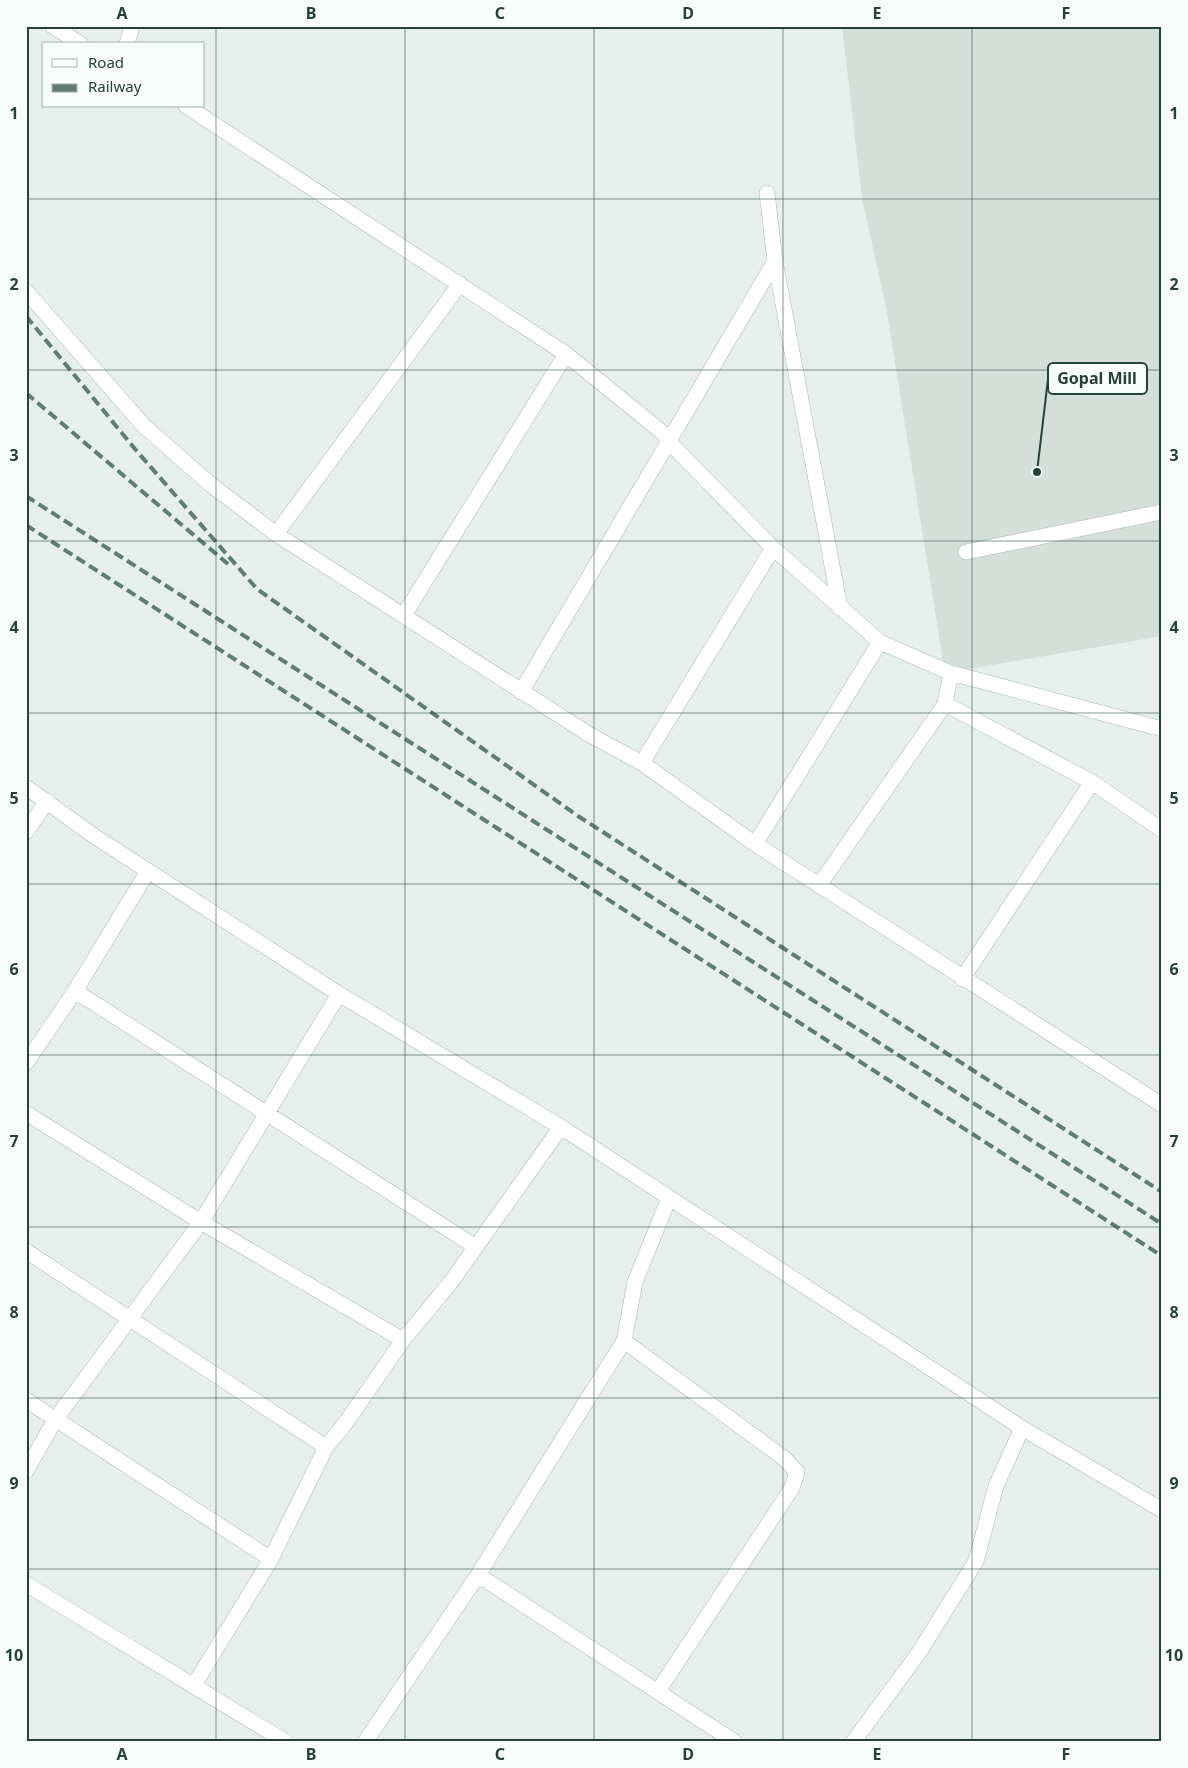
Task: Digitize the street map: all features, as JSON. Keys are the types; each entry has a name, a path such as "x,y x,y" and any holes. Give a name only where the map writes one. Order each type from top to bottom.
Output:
{"street":[{"path":"52,26 78,42"},
{"path":"128,42 132,26"},
{"path":"189,108 566,354 663,433 670,443 773,548 880,642 951,673 1162,729"},
{"path":"767,193 775,261 840,608"},
{"path":"521,692 670,443 775,261"},
{"path":"276,534 460,284"},
{"path":"26,292 144,426 210,484 276,534 590,736 642,763 755,844 820,884 962,979 1162,1105"},
{"path":"404,615 566,354"},
{"path":"966,552 1162,512"},
{"path":"642,763 773,548"},
{"path":"755,844 880,642"},
{"path":"820,884 945,704 951,673"},
{"path":"945,704 1092,782 1162,830"},
{"path":"962,979 1092,782"},
{"path":"26,787 48,801 94,836 339,994 561,1127 1022,1428 1162,1510"},
{"path":"26,832 48,801"},
{"path":"26,1063 75,991 148,871"},
{"path":"75,991 476,1248"},
{"path":"26,1471 55,1420 201,1222 339,994"},
{"path":"26,1113 201,1222 403,1340"},
{"path":"194,1685 271,1559 326,1447 347,1421 403,1340 476,1248 561,1127"},
{"path":"365,1742 478,1575 624,1341 635,1282 670,1198"},
{"path":"26,1251 326,1447"},
{"path":"624,1341 785,1459 797,1472 792,1488 658,1691"},
{"path":"26,1400 271,1559"},
{"path":"854,1742 918,1654 976,1561 996,1486 1022,1428"},
{"path":"478,1575 736,1742"},
{"path":"26,1584 286,1742"}],"shaded area":[{"path":"842,26 1162,26 1162,636 945,673 886,307 862,198"}],"railway":[{"path":"26,316 135,449 257,589 578,816 1162,1192"},
{"path":"26,393 228,564"},
{"path":"26,496 1162,1224"},
{"path":"26,525 1162,1256"}],"place":[{"name":"Gopal Mill","path":"1037,472"}]}
